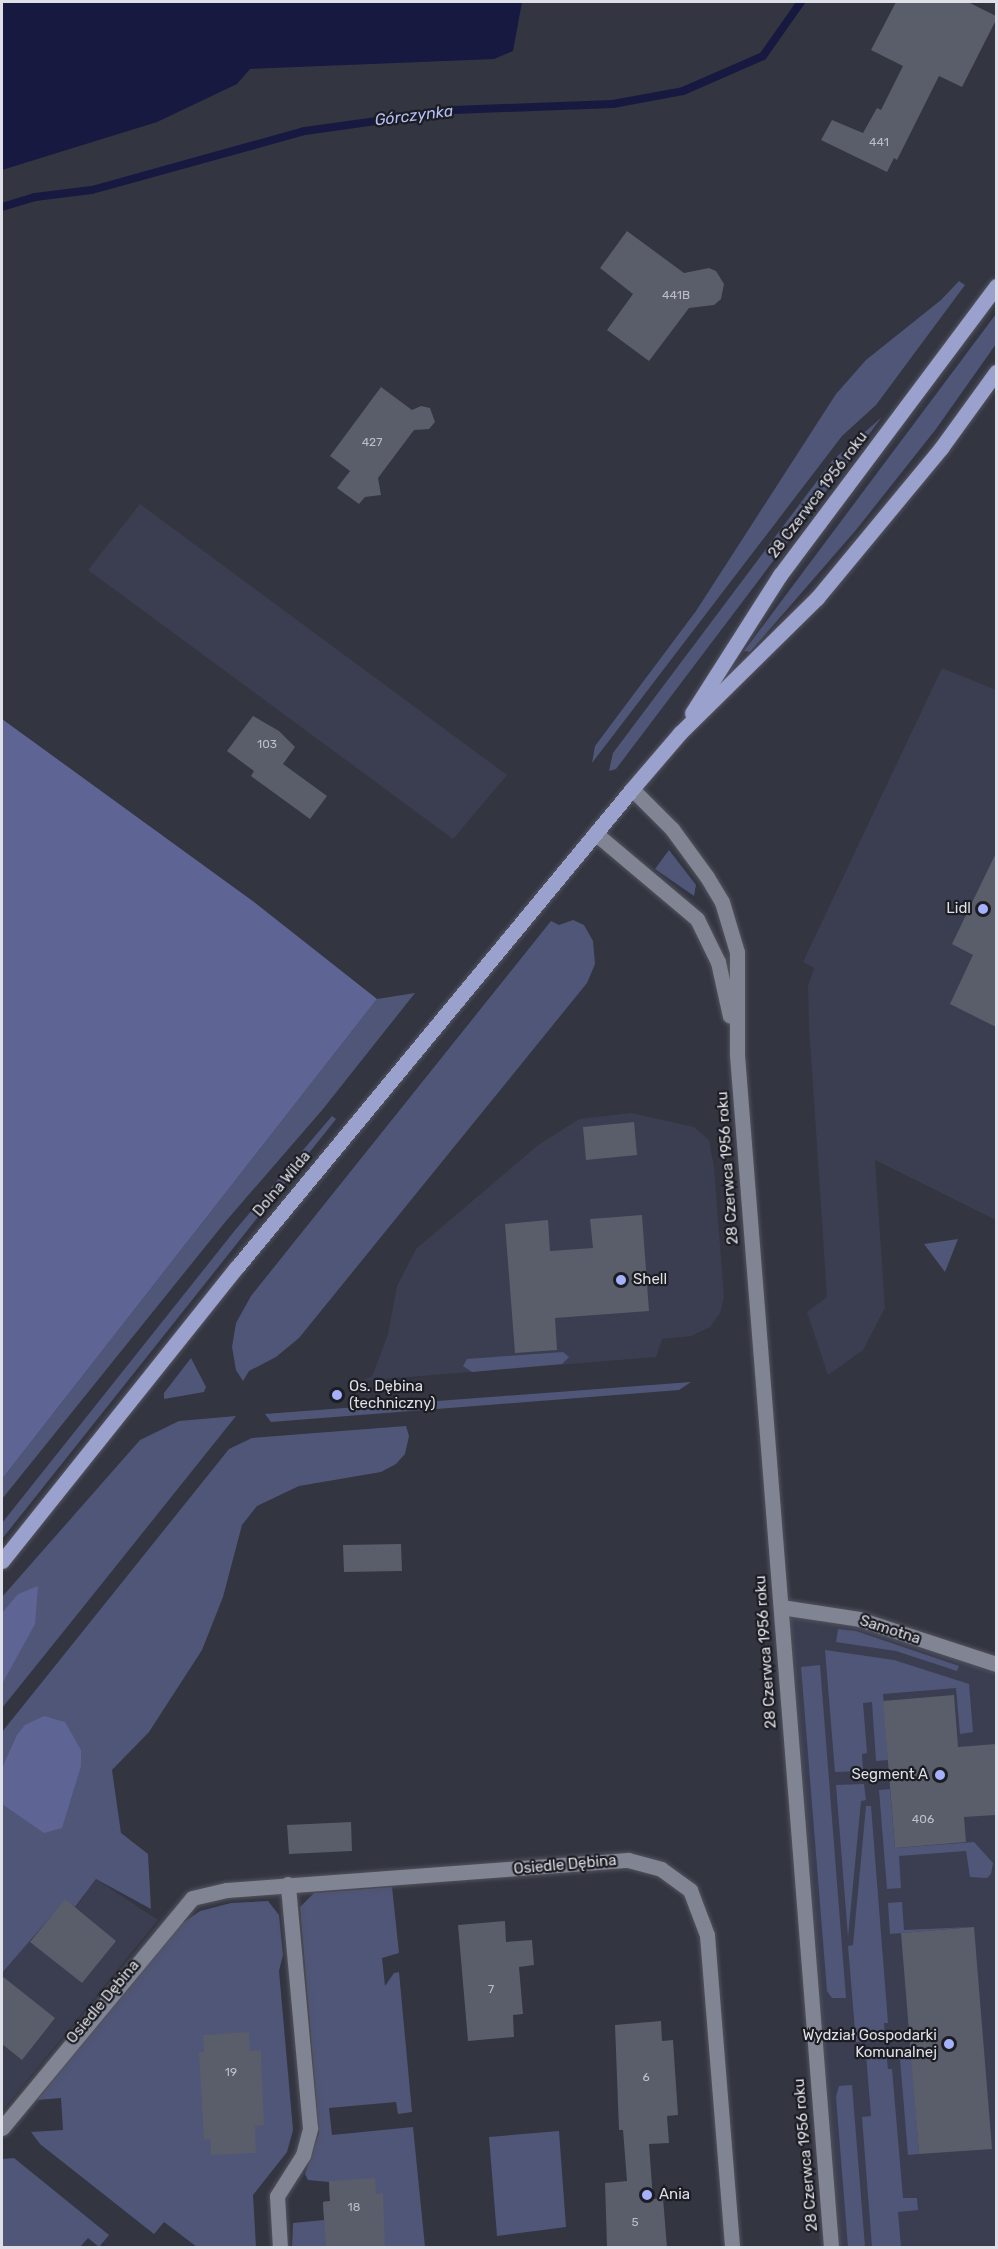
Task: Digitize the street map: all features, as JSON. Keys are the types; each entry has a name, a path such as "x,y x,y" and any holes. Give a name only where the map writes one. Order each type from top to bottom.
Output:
{"main road":[{"name":"28 Czerwca 1956 roku","path":"680,733 780,575 996,286"},
{"name":"28 Czerwca 1956 roku","path":"595,833 680,733 818,598 934,458 996,372"},
{"name":"Dolna Wilda","path":"2,1561 237,1267 595,833"}],"street":[{"name":"28 Czerwca 1956 roku","path":"632,789 672,829 722,902 738,960 737,1055 831,2247"},
{"name":"28 Czerwca 1956 roku","path":"595,833 700,924 724,981 737,1055"},
{"name":"Samotna","path":"781,1607 859,1619 996,1664"},
{"name":"Osiedle Dębina","path":"2,2128 183,1905 227,1890 628,1860 661,1869 690,1890 707,1935 732,2247"},
{"path":"280,2247 277,2196 303,2154 310,2128 288,1884"}],"shaded area":[{"path":"2,2 522,2 513,51 494,59 250,69 237,84 157,122 2,170"},
{"path":"959,281 965,285 876,405 842,436 592,763 595,746 696,611 836,394 866,360 941,300"},
{"path":"996,314 996,344 936,429 856,530 750,652 744,651"},
{"path":"882,417 616,769 609,771 613,753 832,461"},
{"path":"140,504 507,775 453,839 88,570"},
{"path":"942,668 996,690 996,1220 875,1160 885,1308 863,1350 828,1375 807,1312 827,1297 809,1025 808,986 814,968 803,962"},
{"path":"2,719 254,902 377,999 2,1479"},
{"path":"669,850 696,885 694,896 655,869"},
{"path":"573,920 584,925 593,941 595,964 587,983 299,1338 276,1357 249,1371 243,1381 236,1370 232,1347 236,1323 251,1296 551,921 559,925"},
{"path":"415,993 323,1109 226,1221 2,1499 2,1479 377,999"},
{"path":"631,1113 694,1127 709,1140 714,1167 724,1297 720,1313 710,1327 691,1336 662,1339 656,1357 359,1381 372,1377 388,1334 397,1286 416,1249 537,1146 579,1119"},
{"path":"332,1116 336,1119 2,1539 2,1523 236,1229"},
{"path":"958,1239 945,1272 924,1244"},
{"path":"563,1352 569,1357 562,1364 472,1372 463,1366 467,1359"},
{"path":"191,1358 206,1387 204,1392 164,1399 164,1393"},
{"path":"691,1382 679,1390 271,1422 265,1414"},
{"path":"236,1416 2,1708 2,1597 140,1440 179,1421"},
{"path":"406,1426 409,1436 405,1454 396,1464 381,1472 299,1486 257,1506 242,1525 223,1597 202,1650 149,1732 112,1770 121,1833 148,1854 151,1909 96,1879 75,1907 65,1900 2,1973 2,1732 229,1449 252,1438"},
{"path":"38,1586 35,1624 2,1684 2,1613 18,1594"},
{"path":"781,1607 820,1610 996,1664 996,2247 831,2247"},
{"path":"838,1629 856,1631 959,1666 957,1671 896,1651 836,1642"},
{"path":"825,1650 894,1660 969,1684 973,1732 960,1734 956,1688 883,1694 888,1760 876,1761 872,1702 863,1703 867,1753 862,1754 863,1771 835,1772"},
{"path":"820,1665 846,1998 832,1998 827,1991 801,1667"},
{"path":"44,1716 65,1722 81,1750 81,1766 62,1828 44,1833 2,1804 2,1768 17,1735 25,1725"},
{"path":"864,1784 866,1800 861,1801 848,1937 836,1785"},
{"path":"890,1789 895,1848 974,1842 993,1863 991,1874 987,1878 970,1877 966,1851 899,1856 901,1888 887,1889 879,1790"},
{"path":"866,1806 871,1806 888,2023 884,2023 885,2040 856,2042 848,1946 853,1945"},
{"path":"96,1879 158,1920 2,2111 2,1973 65,1899 76,1907"},
{"path":"392,1887 399,1953 382,1958 385,1986 394,1973 399,1972 412,2112 398,2114 396,2102 329,2108 332,2135 413,2127 425,2247 292,2247 293,2223 324,2220 323,2202 330,2201 329,2182 308,2180 305,2174 319,2133 300,1907 314,1893"},
{"path":"268,1901 279,1915 283,1955 279,1971 293,2130 287,2152 253,2195 256,2247 197,2247 164,2222 154,2234 40,2144 31,2132 63,2130 61,2098 37,2100 174,1929 200,1911 231,1903"},
{"path":"902,1902 904,1930 971,1927 890,1934 888,1903"},
{"path":"886,2052 888,2069 892,2069 903,2198 917,2198 918,2210 898,2212 901,2247 872,2247 862,2117 871,2116 866,2054"},
{"path":"912,2058 919,2154 908,2155 900,2059"},
{"path":"852,2085 865,2247 848,2247 836,2097 839,2086"},
{"path":"559,2131 566,2227 497,2236 489,2137"},
{"path":"14,2158 109,2235 99,2247 88,2238 80,2247 2,2247 2,2159"}],"building":[{"path":"896,2 968,2 996,16 996,20 962,87 939,76 897,160 894,158 887,172 821,140 832,120 863,133 877,108 881,110 903,66 871,50"},
{"path":"627,231 684,273 709,268 716,271 724,284 721,299 714,305 689,308 649,361 607,330 633,294 600,268"},
{"path":"381,387 412,410 421,406 430,408 435,422 429,429 414,430 378,478 381,495 365,497 359,504 337,488 350,471 330,456"},
{"path":"253,716 279,731 295,747 283,764 327,796 310,819 251,776 254,771 227,751"},
{"name":"Lidl","path":"996,853 996,1027 950,1004 973,955 952,944"},
{"path":"634,1122 637,1155 586,1160 583,1127"},
{"path":"642,1215 649,1311 555,1318 557,1350 515,1353 505,1224 548,1220 550,1251 593,1248 590,1219"},
{"path":"401,1544 402,1571 344,1572 343,1545"},
{"name":"Segment A","path":"954,1695 958,1747 996,1744 996,1815 964,1817 966,1842 895,1848 883,1701"},
{"path":"351,1822 352,1851 289,1854 287,1825"},
{"path":"65,1899 116,1941 82,1983 30,1942"},
{"path":"505,1921 506,1942 532,1940 534,1965 519,1967 523,2014 513,2015 514,2037 468,2041 458,1925"},
{"path":"974,1927 992,2149 919,2154 901,1933"},
{"path":"2,1976 55,2018 22,2060 2,2044"},
{"path":"661,2021 662,2041 673,2040 678,2115 667,2116 669,2143 649,2144 653,2199 663,2198 667,2247 607,2247 605,2183 627,2181 623,2130 619,2130 615,2025"},
{"path":"249,2032 250,2051 261,2050 264,2125 255,2126 256,2153 211,2155 210,2139 204,2140 199,2052 204,2052 203,2035"},
{"path":"375,2178 376,2194 383,2193 385,2247 326,2247 323,2202 330,2201 329,2181"}],"waterway":[{"name":"Górczynka","path":"2,207 35,197 92,190 305,131 454,110 613,104 683,91 763,56 801,2"}],"place":[{"name":"Lidl","path":"983,909"},
{"name":"Shell","path":"621,1280"},
{"name":"Os. Dębina (techniczny)","path":"337,1395"},
{"name":"Segment A","path":"940,1775"},
{"name":"Wydział Gospodarki Komunalnej","path":"949,2044"},
{"name":"Ania","path":"647,2195"}]}
